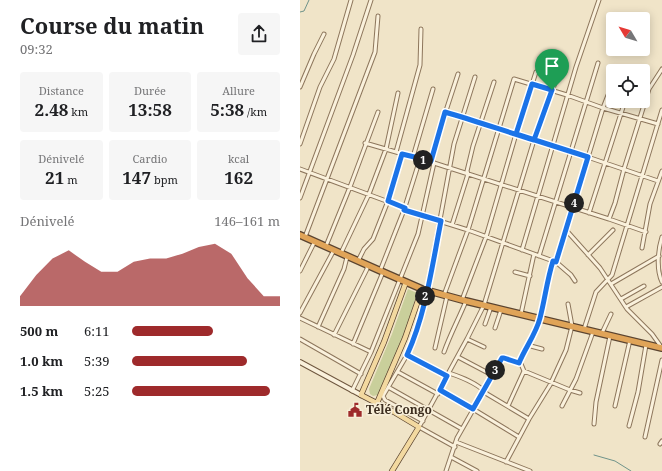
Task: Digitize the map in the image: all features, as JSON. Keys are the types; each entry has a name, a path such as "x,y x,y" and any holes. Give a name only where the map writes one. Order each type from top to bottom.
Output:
{"highway":[{"path":"302,236 403,281 446,296 662,348"}],"main road":[{"path":"392,471 419,427 361,395 384,342 403,281"},
{"path":"377,403 424,289"}],"street":[{"path":"300,144 320,87 334,59 351,0"},
{"path":"300,198 353,55 371,0"},
{"path":"522,250 567,95 599,0"},
{"path":"302,236 328,179 375,52 378,16"},
{"path":"396,152 420,65 421,29"},
{"path":"300,87 324,34"},
{"path":"539,256 598,63"},
{"path":"609,219 649,89 662,69"},
{"path":"444,352 455,328 486,237 536,72"},
{"path":"352,391 403,281 418,234 445,112 458,74"},
{"path":"455,447 419,427 458,357 484,305 534,140 558,75"},
{"path":"423,421 385,400 383,396 398,372 415,336 424,289 441,221 454,144 475,77"},
{"path":"435,348 446,296 468,230 514,79 552,90 621,114 658,124"},
{"path":"452,225 494,82"},
{"path":"413,157 433,89"},
{"path":"341,253 369,194 386,149 398,93"},
{"path":"519,363 540,319 555,261 606,100"},
{"path":"589,213 623,108"},
{"path":"584,329 596,292 612,275 662,110"},
{"path":"326,246 378,112"},
{"path":"445,112 553,145 658,181"},
{"path":"365,143 484,178 501,185 646,232"},
{"path":"358,261 364,249 373,239 388,201 402,154"},
{"path":"353,344 405,209 420,159"},
{"path":"300,169 388,201 422,216 468,230 555,261 575,281"},
{"path":"642,248 650,204 662,171"},
{"path":"566,230 600,268 626,306 652,334 662,348"},
{"path":"588,255 613,230"},
{"path":"662,237 659,256 659,274 662,282"},
{"path":"300,271 315,241"},
{"path":"300,313 334,250"},
{"path":"521,314 534,254"},
{"path":"318,327 344,269 347,256"},
{"path":"611,284 659,256"},
{"path":"334,335 367,265"},
{"path":"515,272 530,276"},
{"path":"621,299 644,286"},
{"path":"626,306 662,287"},
{"path":"506,462 529,419 552,382 566,350 572,326 568,304"},
{"path":"485,324 491,307"},
{"path":"495,328 501,310"},
{"path":"602,333 610,314"},
{"path":"300,318 371,352"},
{"path":"562,406 576,379 593,331"},
{"path":"594,424 596,402 610,336"},
{"path":"300,339 361,374"},
{"path":"467,339 484,347"},
{"path":"615,406 630,340"},
{"path":"527,344 542,349"},
{"path":"629,426 638,392 646,344"},
{"path":"407,355 448,375 460,377 484,390 487,394 529,419"},
{"path":"458,357 492,375"},
{"path":"446,471 462,429 503,358 519,363 523,366 524,370 580,393"},
{"path":"645,437 662,360"},
{"path":"300,362 361,395"},
{"path":"508,406 524,370"},
{"path":"398,372 473,409 519,437"},
{"path":"388,387 462,429"},
{"path":"456,442 530,471"},
{"path":"452,457 477,471"}],"green space":[{"path":"408,289 417,293 404,336 381,390 378,395 373,396 370,394 369,389 392,334"}],"waterway":[{"path":"300,12 304,11 309,0"},
{"path":"594,455 615,461 631,471"}],"place":[{"name":"Télé Congo","path":"355,410"}],"route":[{"path":"552,90 532,84 516,134 534,140 553,145 588,157 556,262 553,261 548,276 540,319 535,331 519,363 502,358 473,409 440,390 447,376 407,355 415,336 427,290 441,221 404,210 405,208 388,201 402,154 431,161 445,112 534,140 552,90"}]}
